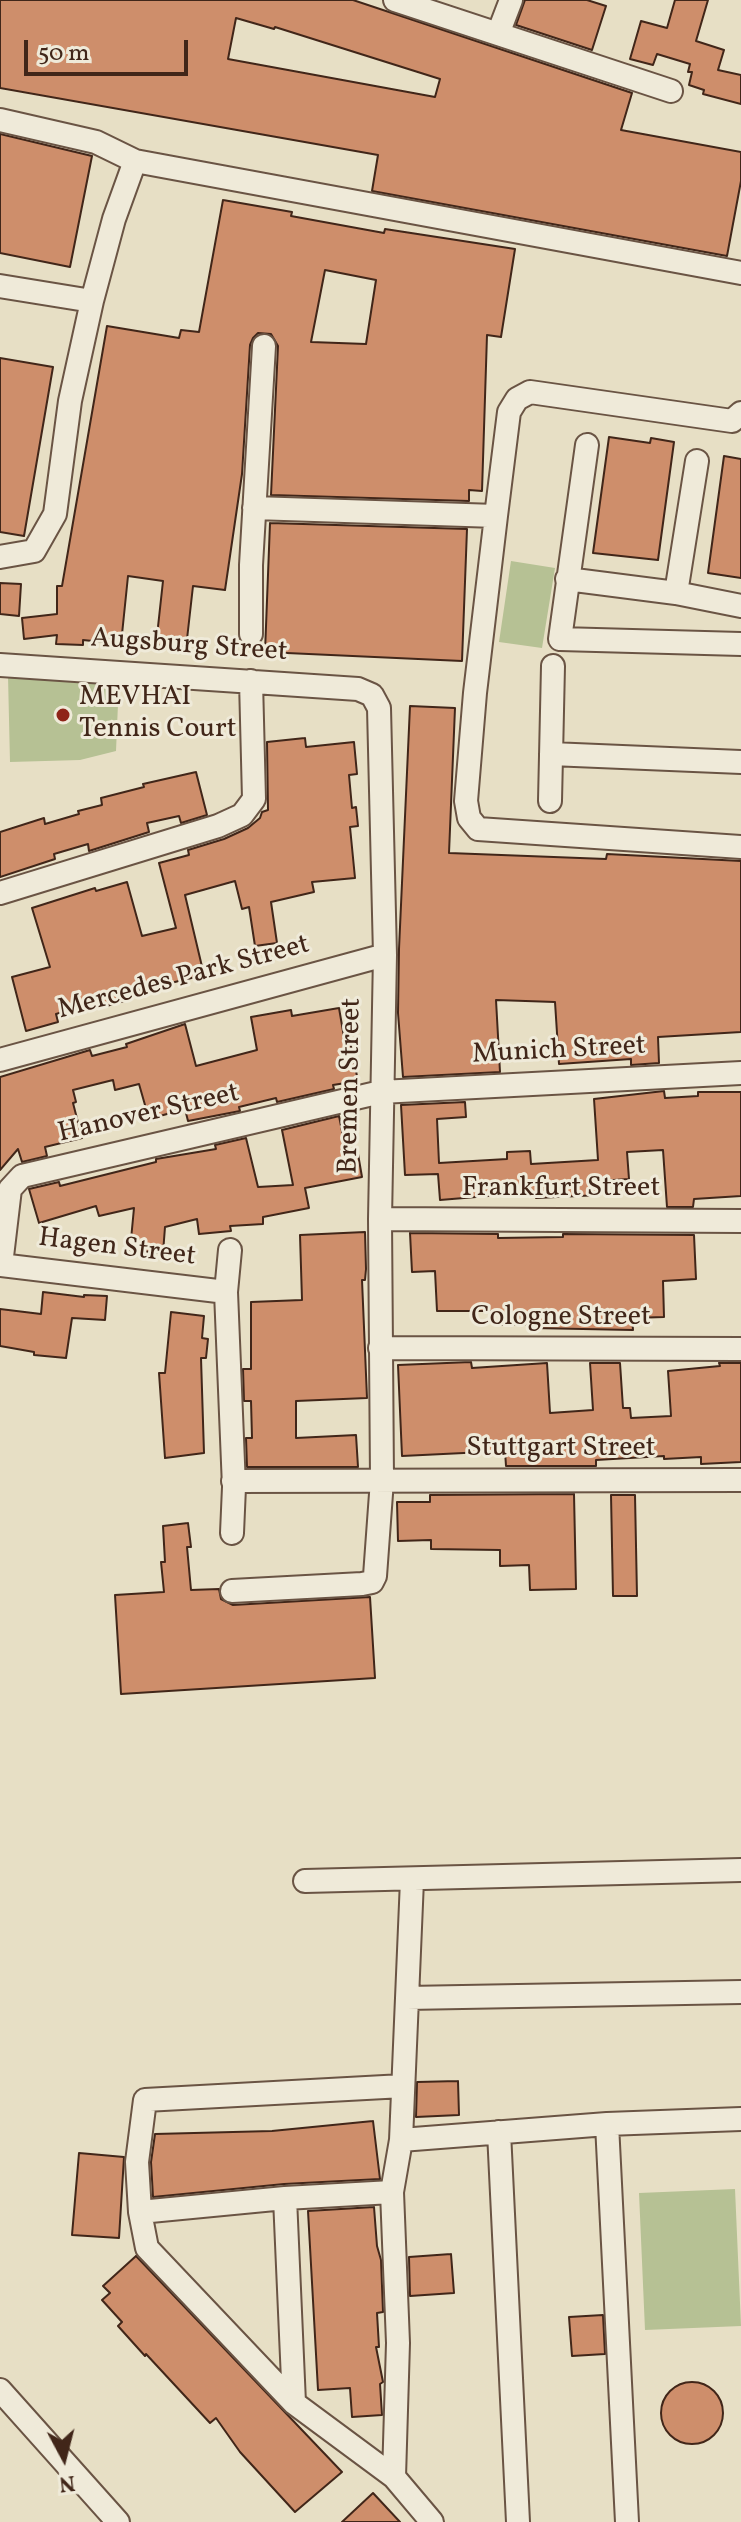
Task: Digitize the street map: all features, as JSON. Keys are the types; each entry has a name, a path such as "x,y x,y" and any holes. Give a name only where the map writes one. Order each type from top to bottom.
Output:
{"street":[{"path":"395,0 671,91"},
{"path":"498,34 511,0"},
{"path":"0,120 96,142 135,161 741,273"},
{"path":"0,557 34,551 55,514 70,401 92,301 114,219 135,161"},
{"path":"0,286 92,301"},
{"path":"251,634 251,565 264,346"},
{"path":"741,413 732,421 530,392 517,399 509,412 473,709 466,801 469,818 478,829 741,847"},
{"path":"587,445 560,639 741,644"},
{"path":"676,593 697,461"},
{"path":"254,508 496,516"},
{"path":"567,579 676,593 741,606"},
{"name":"Augsburg Street","path":"0,665 358,689 372,695"},
{"path":"550,801 553,666"},
{"path":"0,893 218,826 242,815 254,799 251,681"},
{"name":"Bremen Street","path":"232,1591 372,1582 376,1562 382,1480 380,1219 385,955 379,708 372,695"},
{"path":"551,754 741,762"},
{"name":"Mercedes Park Street","path":"0,1060 385,955"},
{"name":"Munich Street","path":"381,1092 741,1073"},
{"name":"Hanover Street","path":"0,1265 10,1189 22,1176 381,1092"},
{"name":"Frankfurt Street","path":"380,1219 741,1221"},
{"name":"Hagen Street","path":"230,1250 226,1292 232,1533"},
{"name":"Hagen Street","path":"0,1265 226,1292"},
{"name":"Cologne Street","path":"380,1348 741,1349"},
{"path":"233,1481 382,1480"},
{"name":"Stuttgart Street","path":"382,1480 741,1480"},
{"path":"305,1881 741,1870"},
{"path":"394,2477 398,2343 392,2192 401,2140 412,1880"},
{"path":"407,1998 741,1992"},
{"path":"403,2086 145,2100 137,2162 140,2212 147,2248 294,2403 394,2477 432,2522"},
{"path":"401,2140 607,2124 741,2119"},
{"path":"607,2124 627,2522"},
{"path":"499,2132 518,2522"},
{"path":"140,2212 285,2198 392,2192"},
{"path":"285,2198 294,2403"},
{"path":"0,2390 118,2522"}],"green space":[{"path":"511,561 555,568 542,648 499,642"},
{"name":"MEVHAI Tennis Court","path":"8,676 119,680 116,751 80,760 10,762"},
{"path":"735,2189 741,2326 645,2330 639,2193"}],"building":[{"path":"0,0 353,0 632,93 621,130 741,152 741,181 727,256 372,191 378,155 0,88","holes":["236,18 440,79 435,97 228,59"]},
{"path":"525,0 587,0 606,6 592,50 516,25"},
{"path":"675,0 708,0 696,41 724,50 718,70 741,75 741,104 703,94 704,90 689,85 690,64 657,54 653,65 630,59 641,21 667,28"},
{"path":"0,134 92,156 70,267 0,253"},
{"path":"223,200 384,233 385,229 515,249 501,337 487,335 482,491 469,490 469,501 271,495 278,346 271,334 258,333 250,345 242,474 225,590 193,586 186,648 156,645 163,581 128,576 121,644 83,640 83,645 56,644 57,635 24,639 22,618 57,614 57,586 62,586 107,326 179,338 181,330 199,332","holes":["325,270 376,280 366,344 311,342"]},
{"path":"0,358 53,367 24,536 0,532"},
{"path":"609,437 650,443 651,438 674,442 658,560 593,553"},
{"path":"724,456 741,459 741,578 708,573"},
{"path":"270,523 467,529 462,661 265,652"},
{"path":"0,583 21,584 19,616 0,614"},
{"path":"410,706 455,708 449,853 606,859 607,854 741,861 741,1032 658,1037 659,1063 631,1065 631,1059 559,1064 555,1002 496,1000 500,1072 403,1077 398,1013 399,949"},
{"path":"305,738 306,747 354,742 357,774 349,775 352,808 356,807 358,826 350,827 355,878 312,882 314,892 271,902 277,943 255,946 249,907 242,909 235,881 185,895 204,975 129,993 131,999 103,1007 101,1001 56,1014 58,1022 26,1031 12,977 50,967 32,908 95,888 96,891 127,882 142,936 176,928 159,863 189,855 188,850 224,839 248,828 260,818 262,812 268,810 267,742"},
{"path":"196,772 207,815 181,823 179,816 147,823 149,832 89,851 88,844 54,854 55,859 0,877 0,832 44,818 45,824 79,814 78,811 102,805 101,798 144,787 143,784"},
{"path":"339,1008 344,1037 349,1037 358,1081 188,1121 185,1109 149,1119 139,1084 115,1090 113,1080 73,1090 82,1138 45,1147 47,1156 22,1162 18,1149 0,1170 0,1077 90,1050 92,1056 127,1047 126,1044 185,1024 196,1066 257,1050 251,1017 291,1010 292,1016"},
{"path":"664,1091 665,1098 698,1096 698,1092 741,1092 741,1196 694,1199 693,1207 667,1207 663,1150 627,1152 629,1179 599,1181 600,1195 536,1198 536,1192 440,1200 438,1174 405,1175 401,1105 465,1102 466,1117 437,1119 439,1163 507,1159 507,1152 530,1151 531,1164 598,1160 594,1099"},
{"path":"339,1116 347,1156 358,1154 362,1177 305,1188 309,1208 263,1217 263,1224 230,1226 231,1231 199,1234 197,1219 165,1227 163,1253 130,1250 134,1208 99,1216 96,1206 39,1223 29,1189 59,1182 60,1186 156,1162 156,1159 216,1149 215,1145 246,1138 258,1187 293,1185 282,1130"},
{"path":"365,1232 366,1269 365,1280 362,1280 367,1398 296,1401 296,1438 356,1435 358,1467 247,1467 246,1438 252,1438 251,1401 244,1401 243,1369 251,1369 251,1302 302,1300 300,1235"},
{"path":"410,1233 498,1234 498,1238 563,1237 563,1234 694,1235 696,1279 663,1281 664,1317 632,1318 633,1330 499,1325 499,1311 437,1311 435,1271 412,1272"},
{"path":"43,1292 84,1297 107,1296 105,1320 72,1318 66,1358 34,1355 34,1352 0,1346 0,1309 41,1314"},
{"path":"171,1312 204,1316 202,1338 208,1339 206,1358 201,1358 204,1453 165,1458 159,1373 165,1373"},
{"path":"471,1362 472,1368 547,1363 550,1413 593,1410 590,1363 620,1363 623,1408 630,1408 631,1418 671,1416 668,1371 741,1363 741,1462 701,1464 701,1457 664,1459 664,1456 596,1460 596,1466 506,1466 505,1451 402,1456 398,1365"},
{"path":"574,1494 576,1589 530,1590 529,1565 500,1566 500,1550 431,1549 431,1540 398,1541 397,1502 430,1502 430,1495"},
{"path":"611,1495 635,1495 637,1596 613,1596"},
{"path":"188,1523 191,1590 219,1589 221,1599 233,1605 370,1597 375,1678 121,1694 115,1595 164,1592 161,1562 165,1562 163,1526"},
{"path":"458,2081 459,2115 416,2117 417,2082"},
{"path":"373,2121 380,2179 284,2184 153,2197 151,2162 155,2134 272,2131"},
{"path":"79,2153 124,2157 119,2238 72,2235"},
{"path":"374,2207 381,2260 383,2312 377,2313 379,2347 376,2347 383,2382 380,2384 382,2415 352,2417 350,2388 318,2390 308,2211"},
{"path":"451,2254 454,2293 410,2296 409,2257"},
{"path":"136,2256 342,2472 295,2512 240,2452 216,2418 210,2423 118,2326 122,2322 102,2300 110,2293 103,2286"},
{"path":"603,2315 605,2354 572,2356 569,2317"},
{"path":"686,2382 698,2382 714,2391 721,2401 721,2425 714,2435 698,2444 686,2444 666,2430 661,2419 661,2407 675,2387"},
{"path":"373,2493 400,2522 342,2522"}],"place":[{"name":"MEVHAI Tennis Court","path":"63,715"}]}
